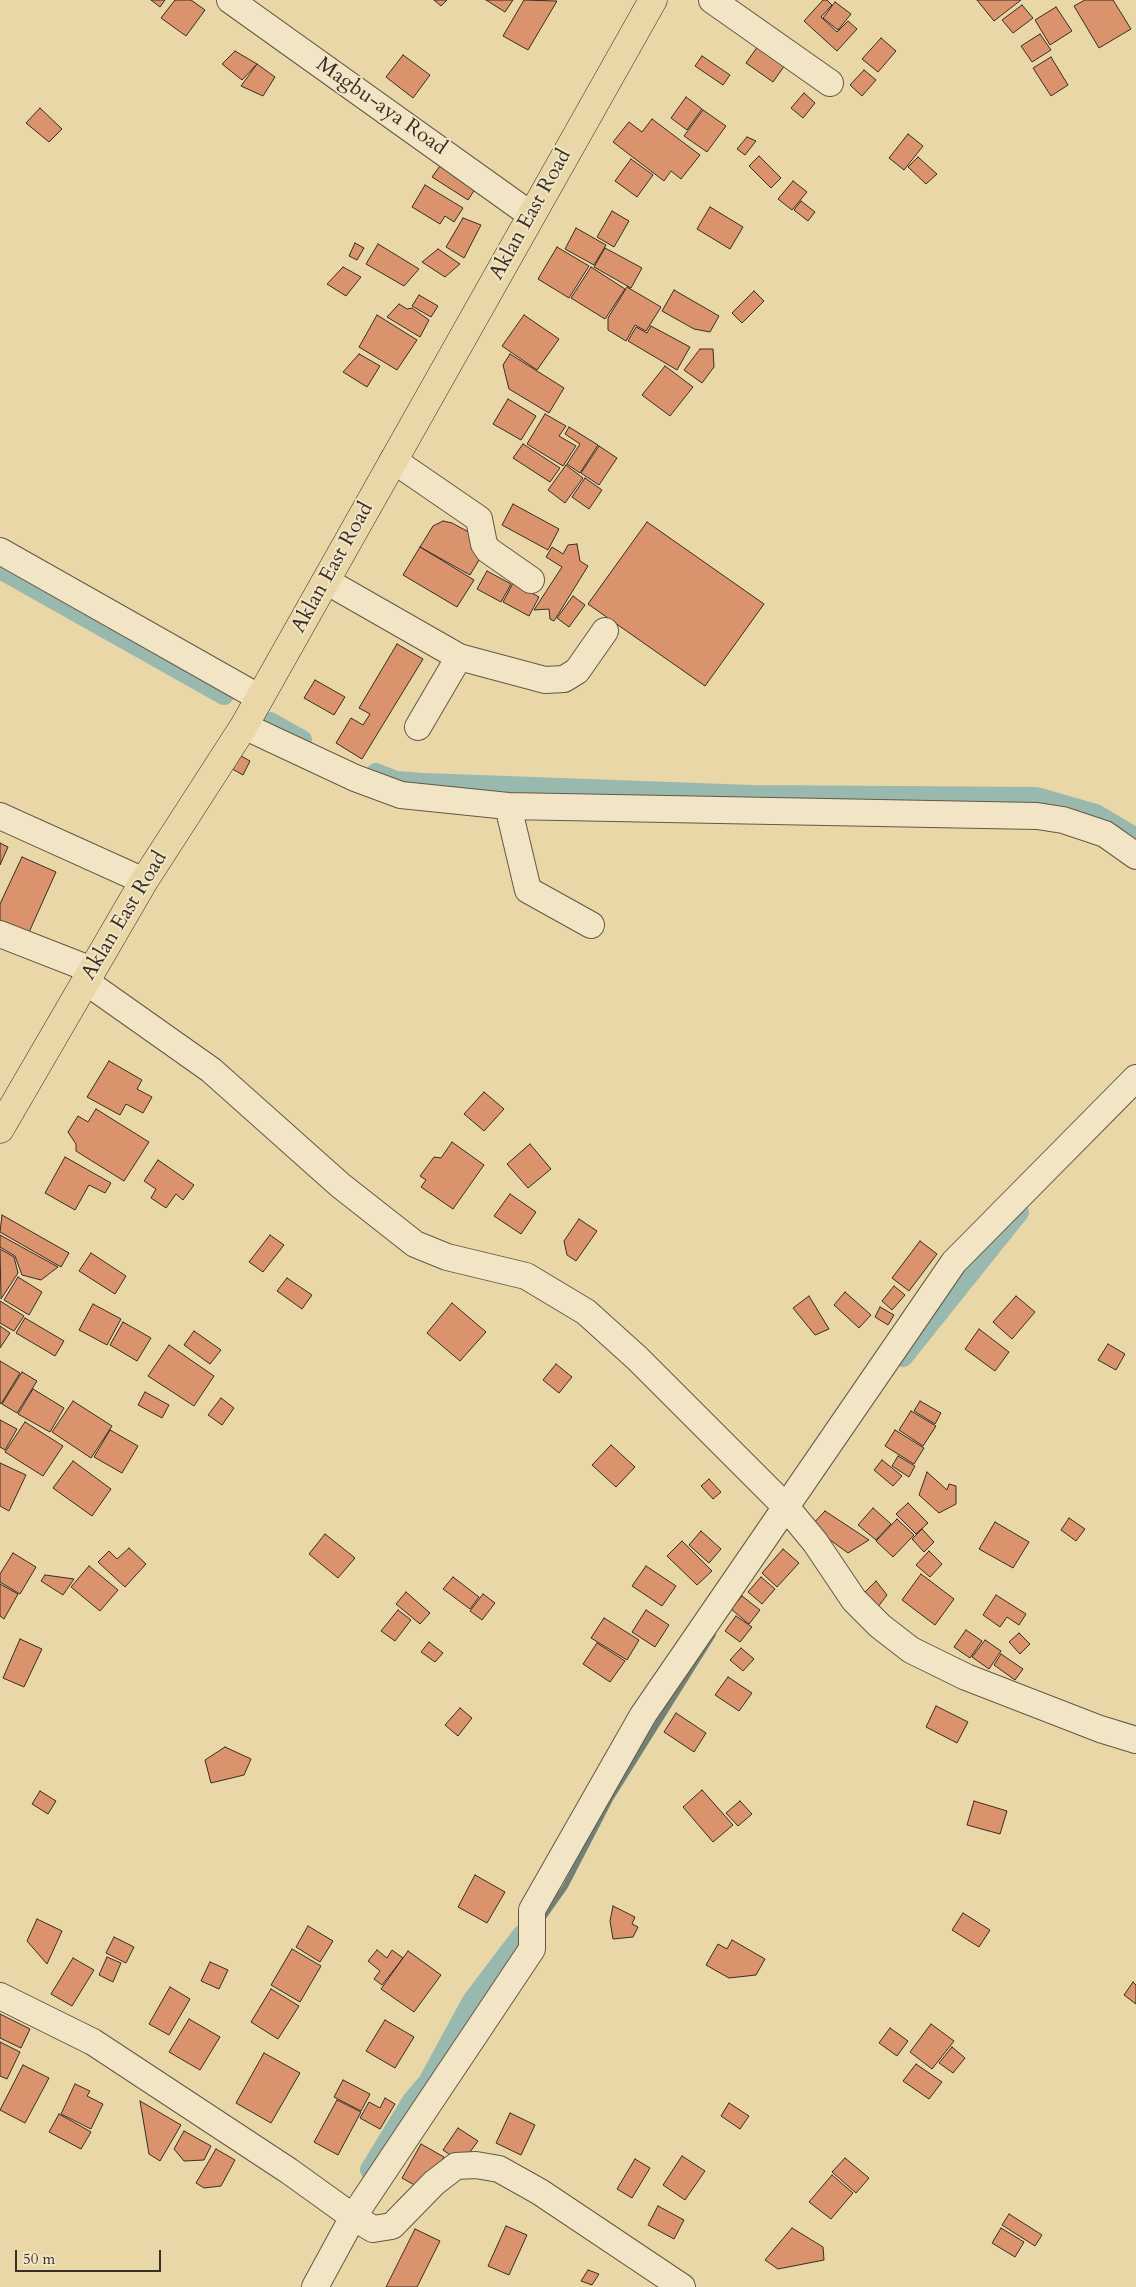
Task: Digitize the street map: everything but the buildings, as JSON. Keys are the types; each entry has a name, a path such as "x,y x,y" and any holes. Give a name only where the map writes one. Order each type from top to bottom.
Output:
{"main road":[{"name":"Aklan East Road","path":"0,1128 144,881 244,726 653,0"}],"street":[{"name":"Magbu-aya Road","path":"230,0 531,215"},
{"path":"712,0 830,82"},
{"path":"394,460 478,519 484,544 488,550 531,580"},
{"path":"0,551 260,698"},
{"path":"326,581 459,657 545,680 564,680 577,671 604,631"},
{"path":"418,727 459,657"},
{"path":"244,726 382,789 401,795 508,806 1037,816 1063,820 1105,834 1136,856"},
{"path":"508,806 528,890 591,925"},
{"path":"0,816 144,881"},
{"path":"0,934 89,976 211,1070 340,1185 415,1244 447,1257 526,1276 586,1312 637,1358 786,1507 815,1542 854,1600 880,1626 911,1650 966,1677 1100,1729 1136,1740"},
{"path":"315,2287 353,2217 532,1949 532,1910 643,1714 954,1262 1136,1078"},
{"path":"0,1996 93,2042 289,2171 353,2217 374,2229 392,2226 434,2183 456,2166 476,2165 499,2169 540,2192 682,2287"}],"waterway":[{"path":"0,569 224,695"},
{"path":"270,722 302,740"},
{"path":"376,773 396,781 424,783 752,795 1037,797 1096,814 1136,838"},
{"path":"903,1357 1019,1212"},
{"path":"541,1921 565,1887 611,1798 713,1635"},
{"path":"370,2170 412,2101 428,2082 472,2001 522,1935"}]}
